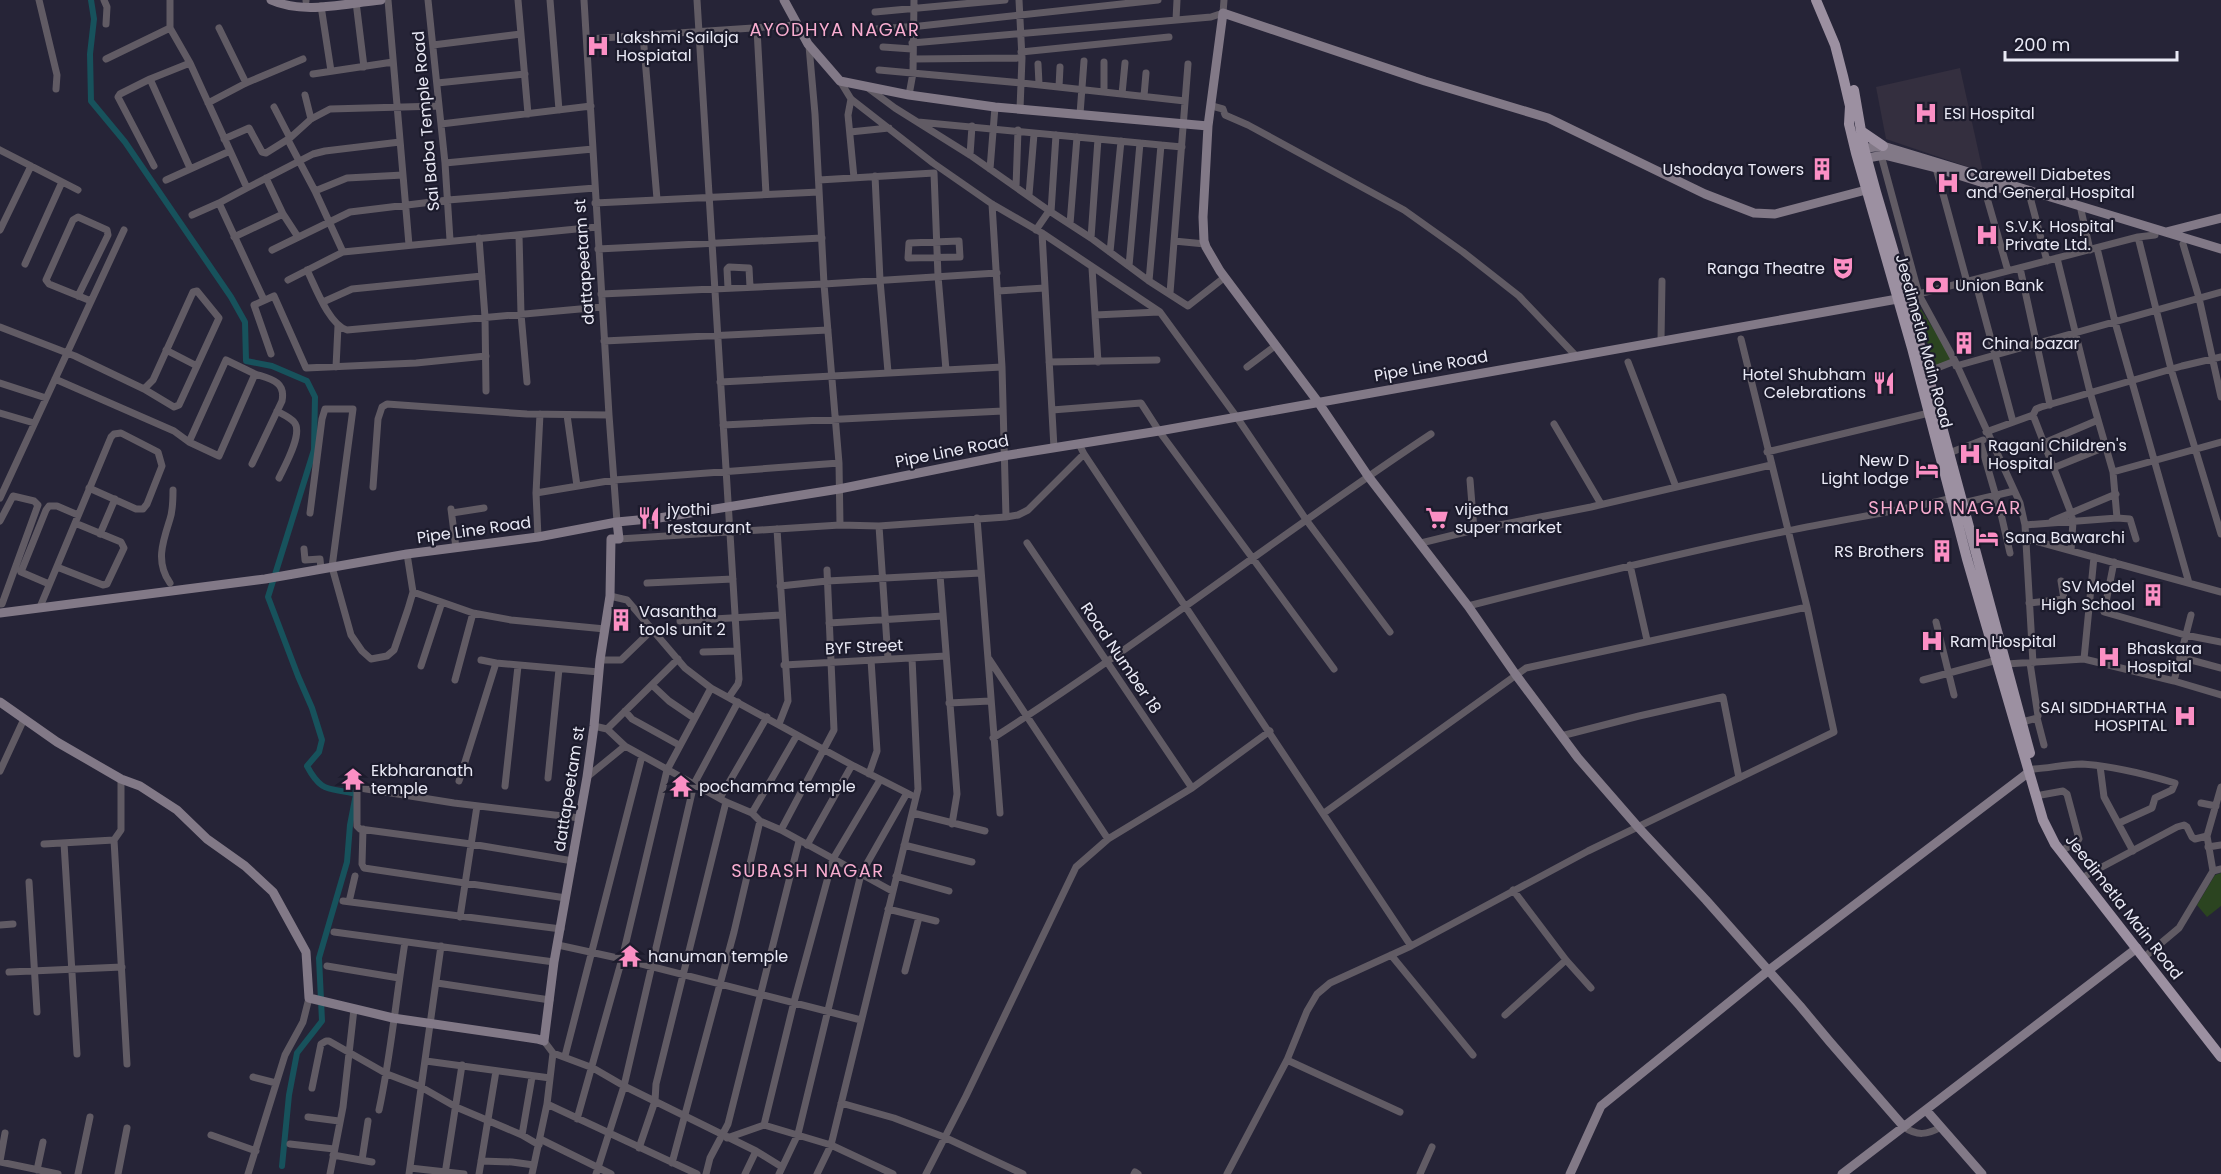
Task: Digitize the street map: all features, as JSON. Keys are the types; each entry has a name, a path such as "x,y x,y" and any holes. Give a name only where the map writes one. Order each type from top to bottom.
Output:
{"main road":[{"name":"Jeedimetla Main Road","path":"1816,0 1835,45 1850,106 1849,124 1866,190 1927,372 1963,503 1968,541"},
{"name":"Jeedimetla Main Road","path":"1823,0 1847,63 1861,131 1863,153 1902,298 1929,413 1952,498 1968,541 2002,662 2022,722 2043,820 2055,844 2221,1057"},
{"path":"1850,106 1884,233 1883,246"},
{"path":"1861,131 1882,150"},
{"name":"Jeedimetla Main Road","path":"2002,662 2018,738 2048,817 2066,848 2087,876 2221,1046"}],"street":[{"path":"39,0 57,75 56,89"},
{"path":"104,0 106,24"},
{"path":"170,0 170,28 190,63 247,188"},
{"path":"271,0 295,7 381,0"},
{"path":"286,0 333,0"},
{"path":"388,0 409,245"},
{"name":"Sai Baba Temple Road","path":"428,0 445,163 450,240"},
{"path":"518,0 528,114"},
{"path":"550,0 559,110"},
{"name":"dattapeetam st","path":"544,1041 554,962 587,777 618,522 595,203 585,0"},
{"path":"697,0 710,198 713,289 739,679 729,697"},
{"path":"784,0 808,45 840,81 851,99 933,163 992,204 1039,231 1160,312 1236,416 1307,521 1390,632"},
{"path":"909,95 915,27 914,0"},
{"path":"875,12 1005,0"},
{"path":"1019,0 1022,83 1020,109"},
{"path":"876,29 1020,16 1117,2 1158,0"},
{"path":"1176,20 1178,0"},
{"path":"1224,0 1208,126 1203,218 1205,244 1225,277 1318,402 1368,476 1468,606 1561,736 1638,827 1769,970 1904,1127 1918,1134 1931,1132 1941,1127"},
{"path":"356,2 364,67"},
{"path":"321,6 331,71"},
{"path":"883,47 1211,17 1223,13 1425,81 1548,118 1705,194 1754,213 1775,214 1866,190"},
{"path":"588,39 796,25"},
{"path":"106,59 170,28"},
{"path":"219,28 246,84"},
{"path":"757,29 766,194"},
{"path":"433,45 521,34"},
{"path":"643,34 657,199"},
{"path":"913,59 1021,55 1169,37"},
{"path":"808,45 839,463 840,525"},
{"path":"208,103 303,59"},
{"path":"1080,114 1084,61"},
{"path":"313,74 393,62"},
{"path":"1104,62 1104,92"},
{"path":"154,166 118,97 120,94 190,63"},
{"path":"1122,94 1125,63"},
{"path":"1038,64 1039,84"},
{"path":"1170,293 1188,64"},
{"path":"1059,87 1060,67"},
{"path":"879,70 1185,100"},
{"path":"1144,96 1146,73"},
{"path":"437,83 525,74"},
{"path":"150,80 190,168"},
{"path":"840,81 909,95 995,107 1184,122 1208,126"},
{"path":"866,87 1016,186 1149,281 1188,306 1225,277"},
{"path":"305,96 311,119"},
{"path":"851,99 848,115 854,178"},
{"path":"249,128 264,153 269,153 311,119 330,109 439,106"},
{"path":"441,124 591,106"},
{"path":"1212,106 1223,109 1225,115 1248,125 1404,210 1519,296 1576,357"},
{"path":"274,107 343,252"},
{"path":"990,169 995,107"},
{"path":"917,122 1182,147"},
{"path":"224,139 256,124"},
{"path":"970,155 972,126"},
{"path":"850,132 889,128"},
{"path":"1016,186 1018,130"},
{"path":"1029,195 1034,134"},
{"path":"1054,448 1045,288 1039,231 1050,211 1056,135"},
{"path":"1070,224 1077,137"},
{"path":"1091,238 1098,139"},
{"path":"1110,252 1121,141"},
{"path":"192,215 298,160 325,151 400,142"},
{"path":"1129,266 1140,143"},
{"path":"1149,281 1161,145"},
{"path":"445,163 593,149"},
{"path":"0,150 78,190"},
{"path":"1863,153 1882,150 2221,249"},
{"path":"1882,150 1983,184 2081,210 2221,255"},
{"path":"1882,150 1919,295 1956,364 2014,491 2025,525 2031,663 2037,718 2043,745"},
{"path":"166,180 230,151"},
{"path":"933,163 938,276 946,370"},
{"path":"0,230 31,166"},
{"path":"1936,168 1996,354 2013,422"},
{"path":"819,180 934,173"},
{"path":"315,191 347,178 403,176"},
{"path":"875,176 879,280 888,372"},
{"path":"266,178 298,237"},
{"path":"25,264 62,182"},
{"path":"1983,184 2007,271"},
{"path":"272,250 350,212 448,200 595,188"},
{"path":"595,203 819,192"},
{"path":"2030,197 2047,261"},
{"path":"219,203 264,300"},
{"path":"992,204 1002,367 1006,517"},
{"path":"2081,210 2189,583"},
{"path":"234,237 283,213"},
{"path":"78,296 108,235 107,230 78,218 72,220 46,280 49,284 91,302"},
{"path":"1902,298 2221,218"},
{"path":"288,280 343,252 597,227"},
{"path":"0,498 2,488 124,230"},
{"path":"519,236 521,314 527,382"},
{"path":"2138,237 2171,369 2221,534"},
{"path":"479,238 485,317 486,391"},
{"path":"598,249 822,238"},
{"path":"1174,241 1205,244"},
{"path":"961,242 960,257 937,258 910,260 908,258 909,243 961,242"},
{"path":"2183,244 2199,298 2221,397"},
{"path":"2057,258 2090,392 2113,472 2117,519"},
{"path":"731,288 727,269 729,267 748,267 746,287"},
{"path":"1092,268 1098,362"},
{"path":"2020,268 2050,405"},
{"path":"307,270 338,326 347,330 602,307"},
{"path":"601,294 824,284 997,273"},
{"path":"323,302 352,289 482,276"},
{"path":"1660,340 1662,281"},
{"path":"998,291 1045,288"},
{"path":"0,327 67,353 144,389 176,407 219,318 197,291 193,292 153,380 144,389"},
{"path":"1927,372 2221,292"},
{"path":"271,354 254,305 274,296 306,368 417,363 486,356"},
{"name":"Pipe Line Road","path":"0,613 40,606 266,579 407,554 538,537 618,522 659,518 838,489 1003,456 1160,431 1902,298"},
{"path":"1095,315 1160,312"},
{"path":"336,367 338,326"},
{"path":"604,341 828,330"},
{"path":"1227,1174 1287,1060 1307,1011 1317,994 1330,983 1411,946 1638,827 1834,732 1807,607 1741,339"},
{"path":"1247,367 1275,346"},
{"path":"166,350 197,366"},
{"path":"2071,550 2073,522 2071,513 2034,415 2036,409 2171,369 2221,357"},
{"path":"189,442 226,360 279,383 282,387 283,397 252,464"},
{"path":"1049,362 1157,360"},
{"path":"1628,362 1676,487"},
{"path":"720,382 1002,367"},
{"path":"55,379 174,430 189,442 219,456 255,374"},
{"path":"0,383 46,398"},
{"path":"1052,410 1141,403 1334,669"},
{"path":"373,487 378,419 382,407 387,404 540,414 609,415"},
{"path":"310,513 325,409 353,409 332,567 351,635 371,659 387,656 394,650 412,592 407,554"},
{"path":"277,411 294,421 297,428 295,442 279,478"},
{"path":"723,425 1003,411"},
{"path":"0,413 34,423"},
{"path":"1767,452 1929,413"},
{"path":"538,537 536,493 540,414"},
{"path":"567,415 577,486"},
{"path":"1949,453 1980,441 2013,422 2034,415"},
{"path":"2044,443 2098,420"},
{"path":"1554,423 1601,504"},
{"path":"40,606 89,488 114,434 121,434 158,452 162,466 143,509 136,509 89,488"},
{"path":"993,738 1108,661 1368,476 1431,434"},
{"path":"1980,441 2010,553"},
{"path":"2113,472 2221,442"},
{"path":"1079,444 1411,946"},
{"path":"2053,468 2105,447"},
{"path":"615,539 840,525 879,526 1018,515 1028,510 1084,454"},
{"path":"536,493 614,480 839,463"},
{"path":"1421,543 1771,465"},
{"path":"1470,480 1474,530"},
{"path":"170,583 165,576 160,559 171,518 173,490"},
{"path":"1963,503 2014,491"},
{"path":"2048,523 2116,494"},
{"path":"0,521 2,512 13,496 38,504 2,604 0,604"},
{"path":"1468,606 1630,565 1788,530 1916,507 1952,498"},
{"path":"100,534 115,500"},
{"path":"49,584 21,572 46,510 53,505 78,515"},
{"path":"456,548 451,511 484,508"},
{"path":"977,519 1000,813"},
{"path":"2025,525 2130,519 2136,538"},
{"path":"57,567 103,585 107,584 124,548 121,542 75,523"},
{"path":"879,526 888,659"},
{"path":"777,529 788,701 779,724"},
{"path":"2024,538 2221,592"},
{"name":"Road Number 18","path":"1027,543 1192,788"},
{"path":"304,549 304,559 312,560 313,571"},
{"path":"2084,659 2094,557"},
{"path":"2114,562 2104,612 2185,635 2221,642"},
{"path":"1630,565 1647,640"},
{"path":"781,830 834,730 827,570"},
{"path":"780,586 827,581 981,573"},
{"path":"940,575 957,794 952,824"},
{"path":"647,583 733,579"},
{"path":"2029,603 2064,599 2061,580"},
{"path":"412,592 473,613 511,620 604,629"},
{"path":"610,596 627,600 686,668 711,688 880,780 916,797"},
{"path":"421,666 442,603"},
{"path":"1324,813 1526,668 1807,607"},
{"path":"454,680 473,613"},
{"path":"680,621 781,615"},
{"path":"2174,681 2191,615"},
{"path":"829,623 943,616"},
{"path":"1936,622 1954,695"},
{"path":"600,660 621,660 652,629"},
{"path":"703,652 737,651"},
{"name":"BYF Street","path":"784,665 946,656"},
{"path":"2180,657 2221,668"},
{"path":"818,1174 831,1145 918,789 912,658"},
{"path":"607,729 678,659"},
{"path":"989,659 1108,839"},
{"path":"1923,680 2002,662 2031,663 2084,659 2221,695"},
{"path":"481,660 518,666 599,672"},
{"path":"869,774 877,752 871,660"},
{"path":"459,781 496,663"},
{"path":"505,786 518,666"},
{"path":"548,778 559,669"},
{"path":"652,685 669,701 694,718"},
{"path":"577,1119 622,959 667,770 711,688"},
{"path":"1561,736 1723,697 1739,778"},
{"path":"949,703 990,701"},
{"path":"0,702 57,742 121,779 140,786 177,810 207,839 245,866 273,892 306,952 312,998 303,1022 285,1055 248,1174"},
{"path":"597,1171 624,1086 694,784 738,702"},
{"path":"625,711 632,719 679,745"},
{"path":"639,1148 655,1101 656,1084 697,920 723,800 767,717"},
{"path":"2022,722 2037,718"},
{"path":"0,771 24,719"},
{"path":"594,726 607,729 625,746 642,756 752,813 760,821 781,830 892,891"},
{"path":"926,1174 1070,879 1084,858 1108,839 1192,788 1270,731"},
{"path":"752,813 797,735"},
{"path":"587,777 625,746"},
{"path":"564,1056 642,756"},
{"path":"1570,1174 1601,1106 1769,970 2032,770 2079,764 2144,773 2175,783 2172,790 2155,798 2152,808 2118,823"},
{"path":"807,845 852,765"},
{"path":"2100,766 2104,797 2133,850"},
{"path":"121,779 121,830 114,840 127,1064"},
{"path":"764,1125 794,1002 833,859 880,780"},
{"path":"2148,954 2179,928 2217,870 2208,847 2207,836 2221,787"},
{"path":"573,861 363,829 357,826 358,788 477,806 580,818"},
{"path":"2041,795 2063,791 2067,794 2079,839 2066,848"},
{"path":"312,998 393,1018 544,1041 554,1053 593,1068 756,1152 781,1171 798,1134 861,874 907,793"},
{"path":"2201,803 2216,806"},
{"path":"460,916 477,806"},
{"path":"913,813 985,831"},
{"path":"672,1163 735,929 760,821"},
{"path":"2211,825 2221,824"},
{"path":"2087,876 2184,825 2187,826 2193,838 2207,836"},
{"path":"363,829 362,864 364,868 566,896"},
{"path":"44,844 114,840"},
{"path":"706,1174 710,1158 724,1137 728,1124 800,841"},
{"path":"63,843 77,1054"},
{"path":"904,845 972,862"},
{"path":"2208,847 2221,845"},
{"path":"355,876 346,902 561,929"},
{"path":"896,876 949,891"},
{"path":"29,882 37,1012"},
{"path":"1514,890 1566,960 1591,988"},
{"path":"888,909 936,921"},
{"path":"905,971 919,917"},
{"path":"0,925 13,924"},
{"path":"334,933 554,962"},
{"path":"379,1110 387,1074 405,942"},
{"path":"558,945 684,974 861,1020"},
{"path":"441,946 410,1171 464,1174"},
{"path":"1842,1174 2137,948"},
{"path":"1391,955 1473,1055"},
{"path":"1505,1015 1566,960"},
{"path":"327,966 399,978"},
{"path":"9,972 122,967"},
{"path":"437,983 550,1000"},
{"path":"330,1174 350,1055 354,1009"},
{"path":"312,1088 323,1042 329,1041 350,1055 456,1107 540,1142 597,1171 611,1174"},
{"path":"532,1174 547,1104 554,1053"},
{"path":"426,1060 550,1078"},
{"path":"1287,1060 1400,1112"},
{"path":"445,1173 462,1065"},
{"path":"479,1174 496,1071"},
{"path":"253,1077 276,1083"},
{"path":"522,1135 532,1077"},
{"path":"841,1103 894,1118 944,1137 1023,1174"},
{"path":"547,1104 698,1174"},
{"path":"1926,1110 1982,1174"},
{"path":"78,1174 90,1117"},
{"path":"308,1117 339,1121"},
{"path":"362,1160 368,1121"},
{"path":"724,1137 764,1125 831,1145 893,1174"},
{"path":"118,1174 127,1128"},
{"path":"5,1133 0,1162 58,1174"},
{"path":"211,1135 256,1151"},
{"path":"38,1170 43,1142"},
{"path":"290,1144 372,1162"},
{"path":"1420,1174 1432,1147"},
{"path":"745,1174 756,1152"},
{"path":"481,1161 534,1165"}],"shaded area":[{"name":"ESI Hospital","path":"1960,68 1983,172 1886,139 1876,87"}],"green space":[{"path":"1916,301 1953,360 1934,367"},
{"path":"2221,873 2221,906 2207,917 2197,905 2215,875"}],"waterway":[{"path":"91,0 94,19 90,54 91,101 125,142 231,297 245,322 246,361 272,366 307,381 315,397 314,450 268,597 312,708 322,740 319,752 307,766 317,781 327,788 356,794 350,825 347,862 319,958 322,1021 297,1053 289,1095 282,1166"}],"place":[{"name":"Lakshmi Sailaja Hospiatal","path":"598,46"},
{"name":"ESI Hospital","path":"1926,113"},
{"name":"Ushodaya Towers","path":"1822,169"},
{"name":"Carewell Diabetes and General Hospital","path":"1948,183"},
{"name":"S.V.K. Hospital Private Ltd.","path":"1987,235"},
{"name":"Ranga Theatre","path":"1843,268"},
{"name":"Union Bank","path":"1937,285"},
{"name":"China bazar","path":"1964,343"},
{"name":"Hotel Shubham Celebrations","path":"1884,383"},
{"name":"Ragani Children's Hospital","path":"1970,454"},
{"name":"New D Light lodge","path":"1927,469"},
{"name":"jyothi restaurant","path":"649,518"},
{"name":"vijetha super market","path":"1437,518"},
{"name":"Sana Bawarchi","path":"1987,537"},
{"name":"RS Brothers","path":"1942,551"},
{"name":"SV Model High School","path":"2153,595"},
{"name":"Vasantha tools unit 2","path":"621,620"},
{"name":"Ram Hospital","path":"1932,641"},
{"name":"Bhaskara Hospital","path":"2109,657"},
{"name":"SAI SIDDHARTHA HOSPITAL","path":"2185,716"},
{"name":"Ekbharanath temple","path":"353,779"},
{"name":"pochamma temple","path":"681,786"},
{"name":"hanuman temple","path":"630,956"}],"district":[{"name":"AYODHYA NAGAR","path":"835,29"},
{"name":"SHAPUR NAGAR","path":"1945,507"},
{"name":"SUBASH NAGAR","path":"808,870"}]}
